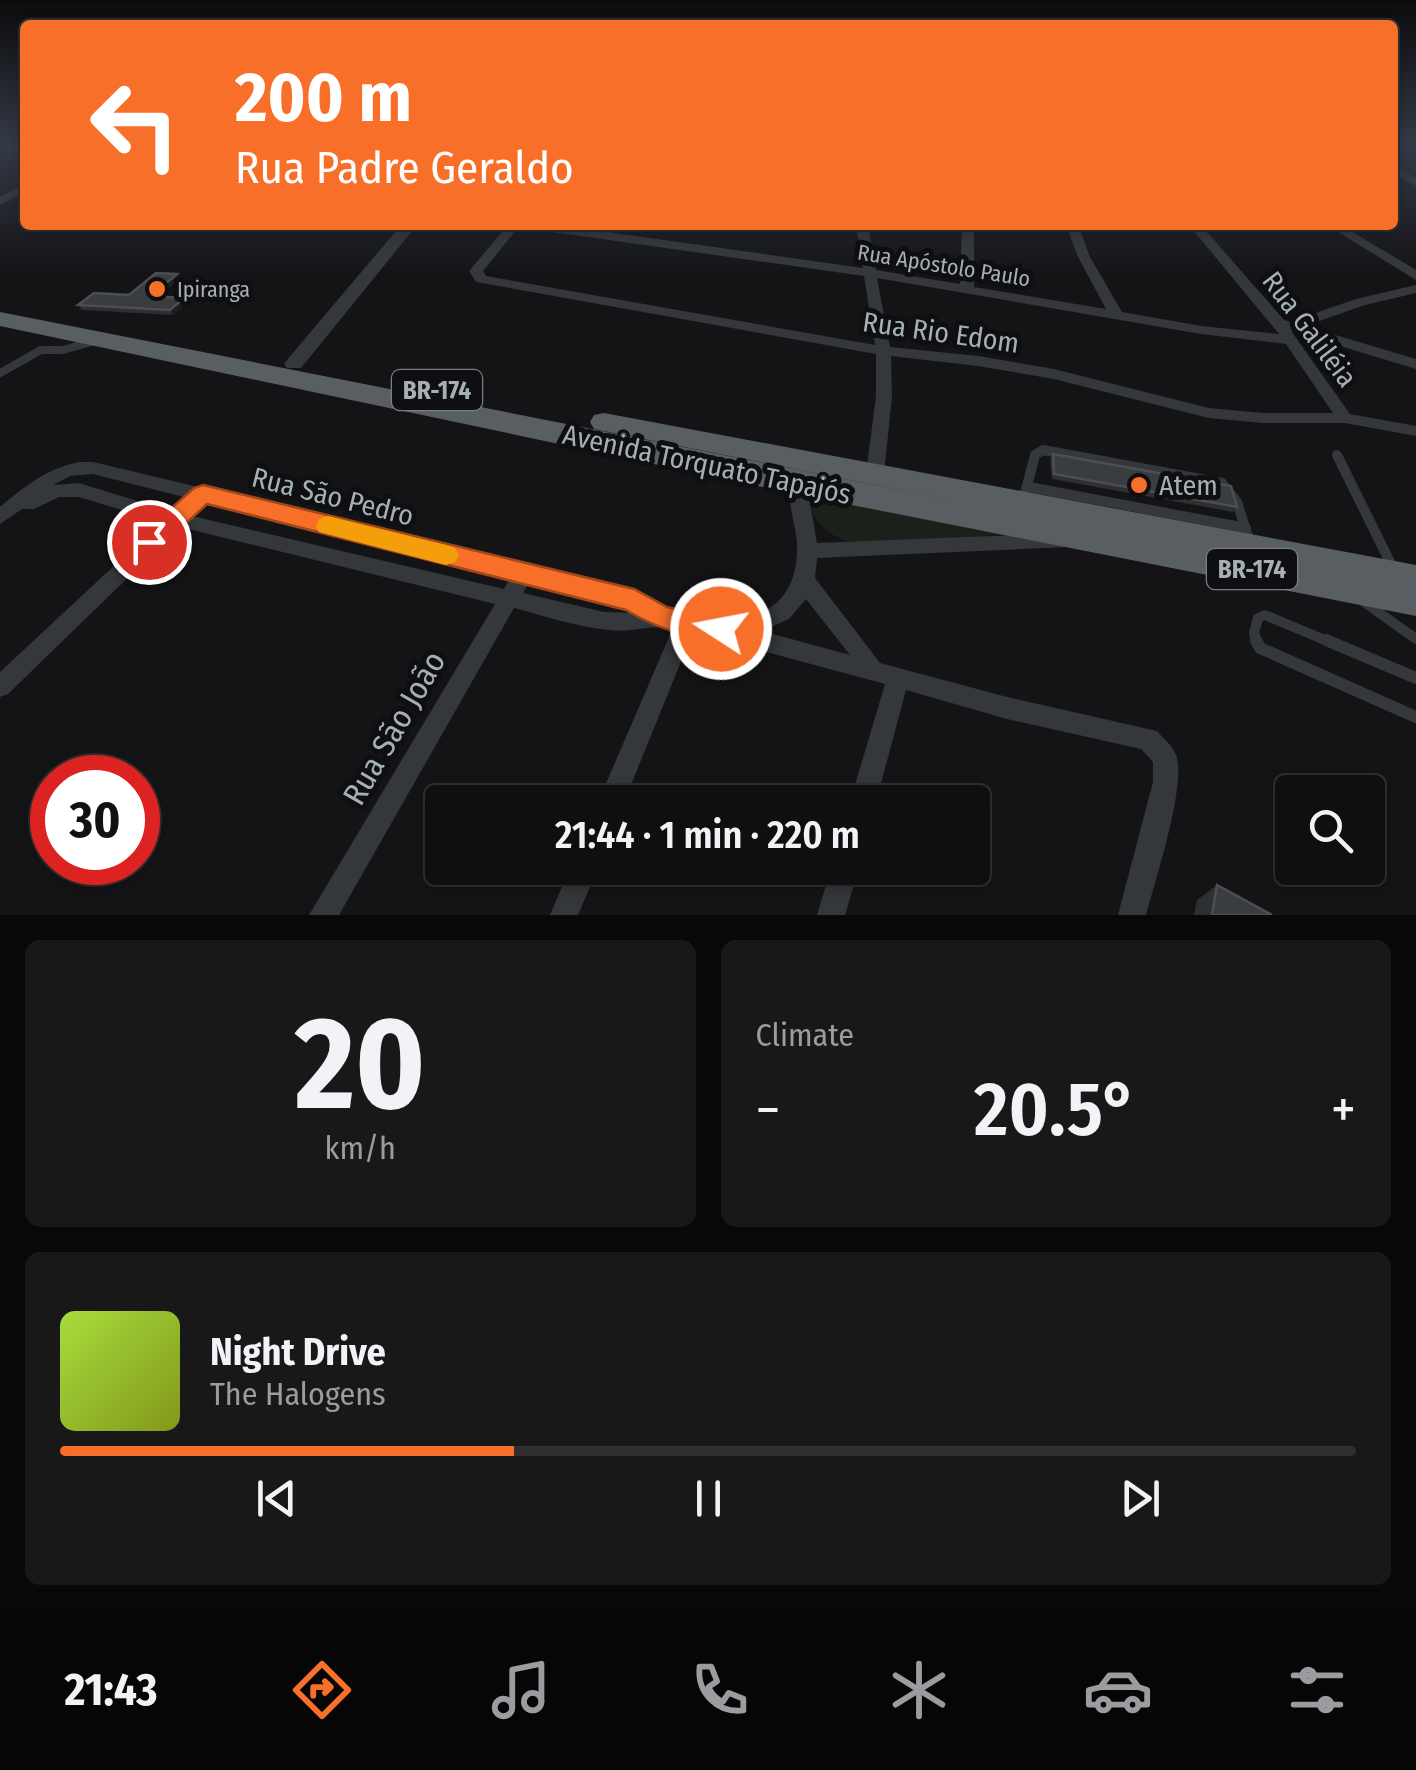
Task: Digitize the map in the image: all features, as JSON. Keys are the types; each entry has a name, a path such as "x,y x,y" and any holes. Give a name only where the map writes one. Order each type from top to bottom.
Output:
{"highway":[{"name":"Avenida Torquato Tapajós","path":"0,304 875,474 1026,494 1248,537 1410,585"},
{"name":"Avenida Torquato Tapajós","path":"0,320 46,340 98,340 801,484 1341,586 1410,585"}],"street":[{"path":"294,364 405,230"},
{"name":"Rua Rio Edom","path":"510,230 482,262 476,276 883,352 978,361 1054,374 1209,413 1345,418 1414,431"},
{"name":"Rua Apóstolo Paulo","path":"565,230 967,288 1116,314 1286,330 1416,364"},
{"path":"863,230 883,352 884,396 875,474"},
{"path":"967,288 968,230"},
{"path":"1074,230 1084,257 1116,314"},
{"name":"Rua Galiléia","path":"1200,230 1286,330 1345,418"},
{"path":"1341,230 1416,276"},
{"path":"1286,330 1416,289"},
{"name":"Rua São Pedro","path":"0,518 52,474 71,467 93,468 634,600 661,617"},
{"path":"721,629 746,626 788,610 806,583 809,551 801,484 812,472 841,467"},
{"name":"Rua São Pedro","path":"0,518 57,490 79,490 174,518 616,622 661,617 721,629 898,679 1148,739 1165,758 1166,782 1132,915"},
{"path":"0,687 203,494"},
{"path":"809,551 1039,544 1088,538"},
{"name":"Rua São João","path":"323,915 522,574"},
{"path":"806,583 816,600 853,637 873,671"},
{"path":"618,785 686,622"},
{"path":"868,785 898,679"},
{"path":"564,915 577,885"},
{"path":"831,915 839,885"}],"lane":[{"path":"0,372 46,340"},
{"path":"1026,494 1034,456 1044,450 1120,461 1222,483 1230,488 1248,537"},
{"path":"1337,455 1410,585"},
{"path":"1341,586 1416,639"},
{"path":"1416,678 1266,615 1258,618 1254,628 1254,641 1260,648 1416,716"}],"shaded area":[{"path":"814,493 1007,534 856,544 835,536 818,522 811,504"}],"building":[{"path":"156,273 177,274 151,296 184,298 170,310 78,305 94,293 129,295"},
{"name":"Atem","path":"1053,454 1231,486 1237,507 1054,474"},
{"path":"1217,885 1272,915 1212,915"}],"slow traffic":[{"path":"328,526 446,555"}],"place":[{"name":"Ipiranga","path":"157,289"},
{"name":"Atem","path":"1139,485"}],"route":[{"path":"149,542 203,494 634,600 661,617 721,629"}]}
